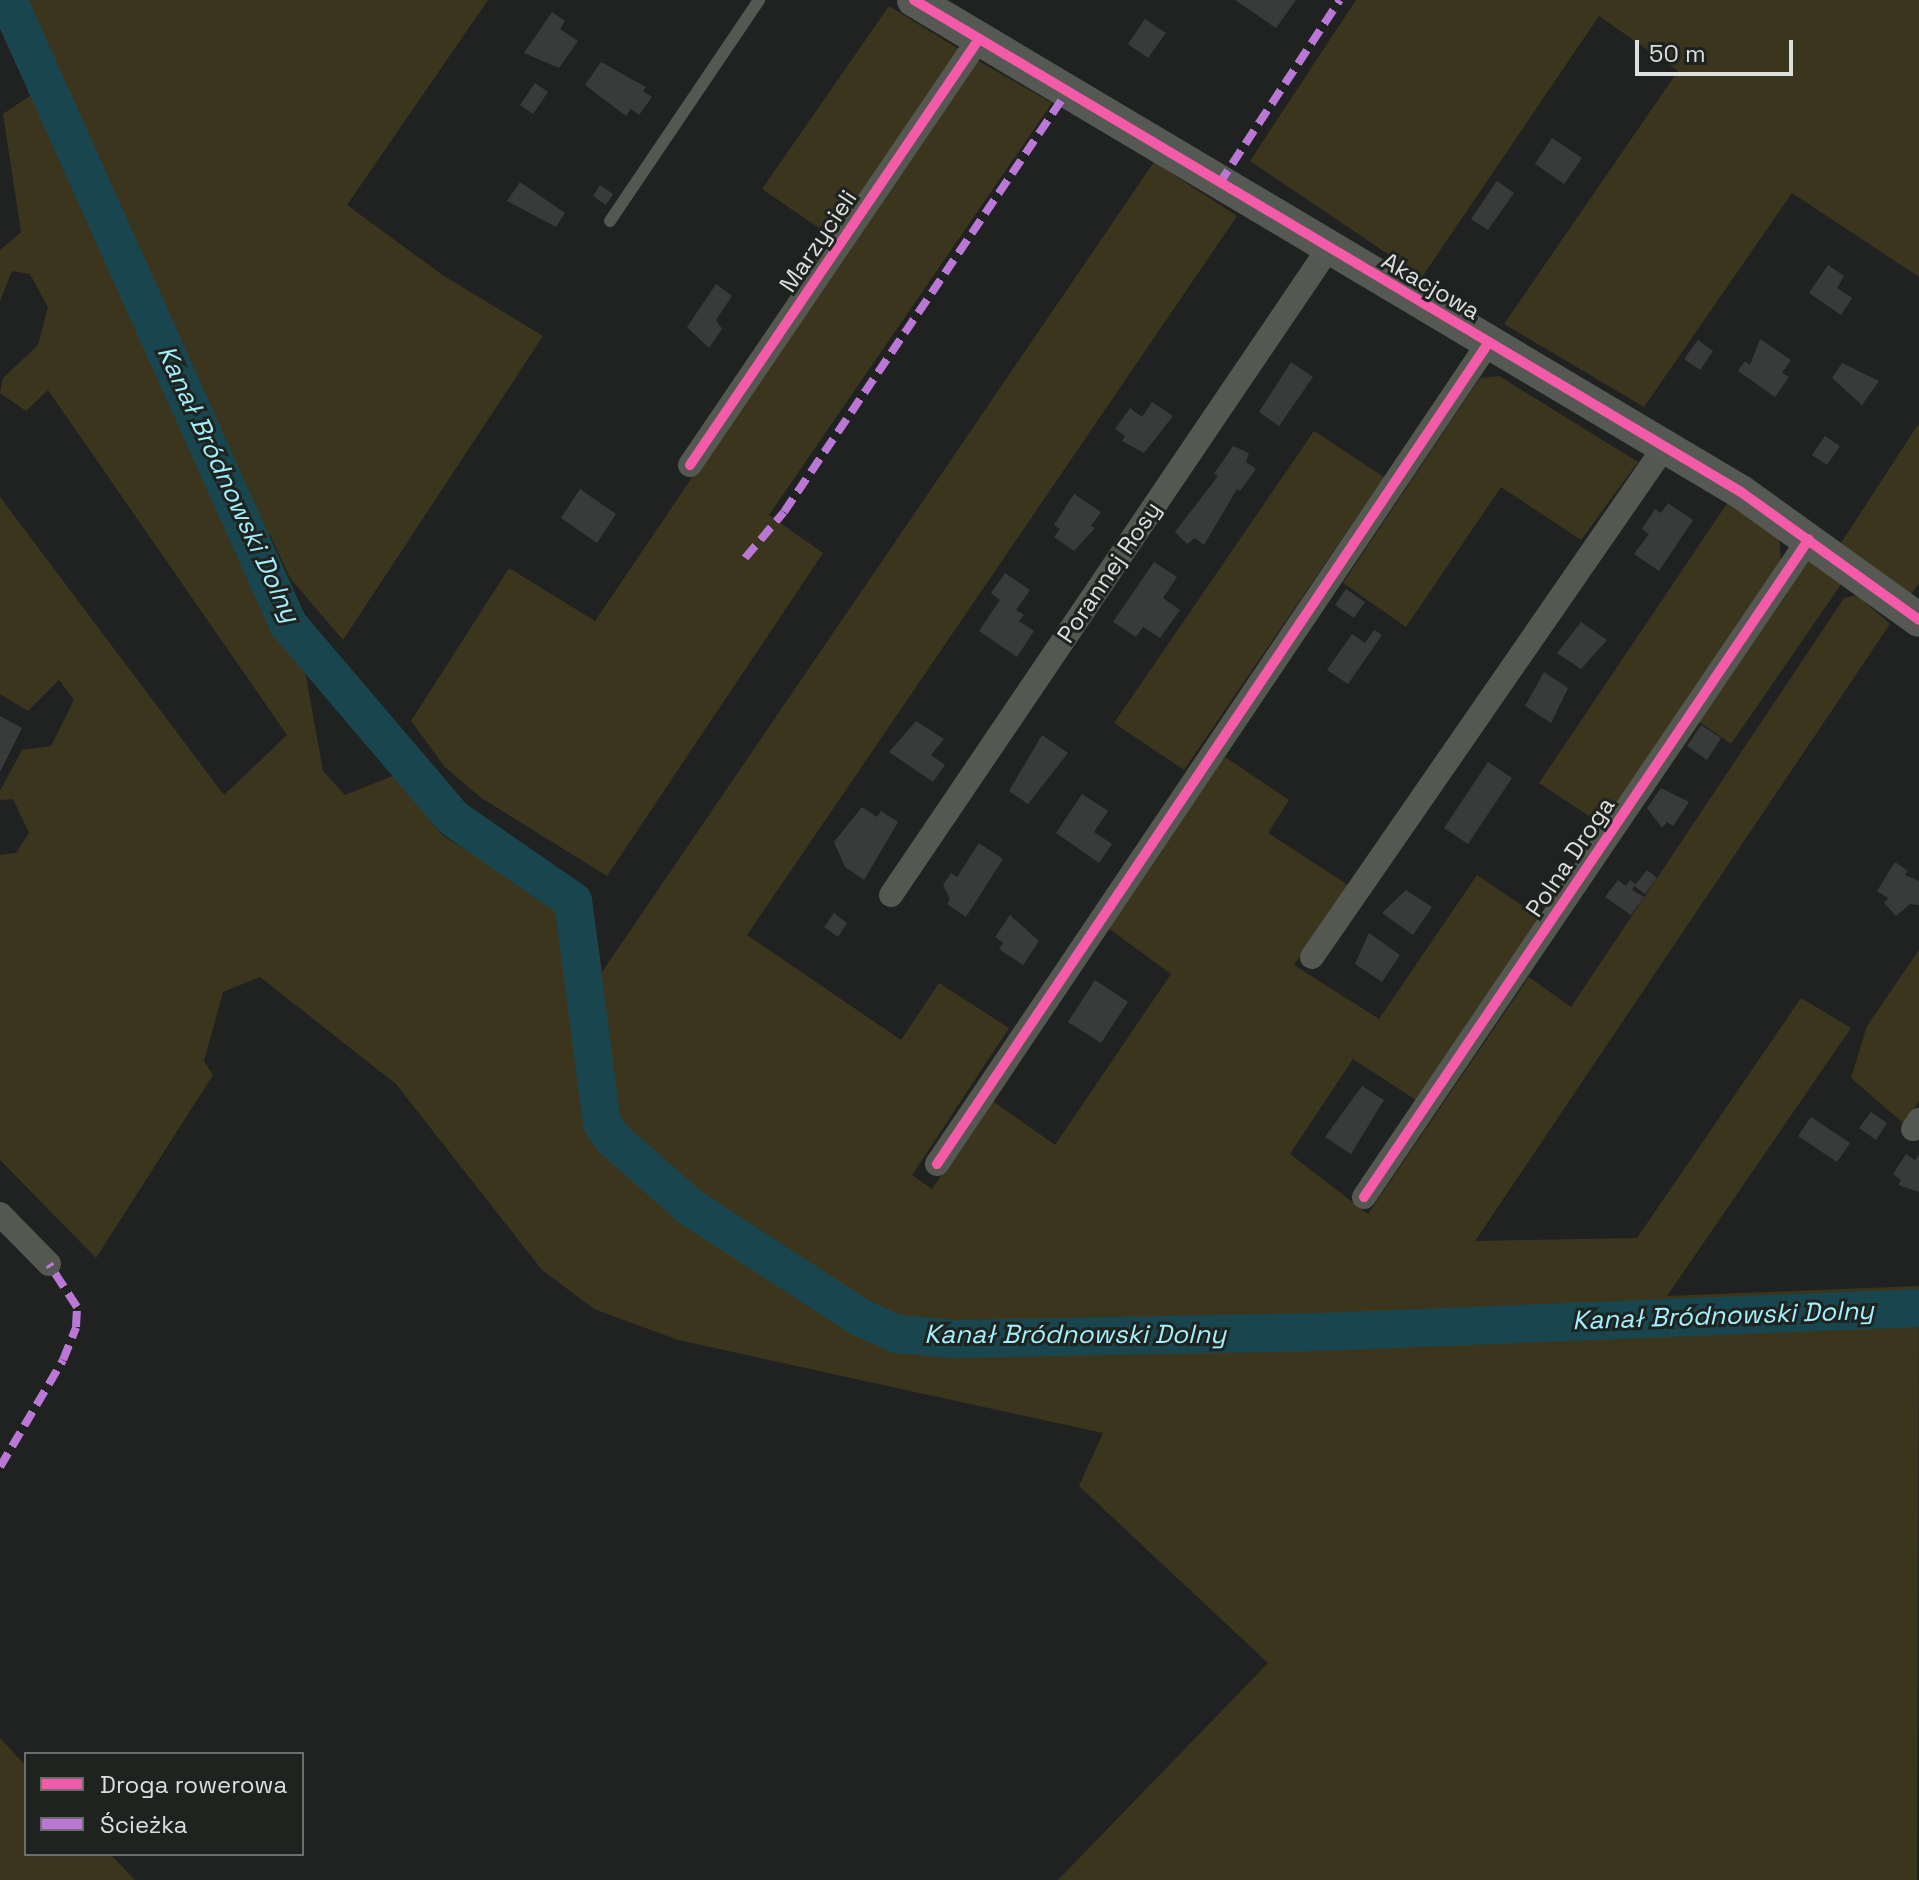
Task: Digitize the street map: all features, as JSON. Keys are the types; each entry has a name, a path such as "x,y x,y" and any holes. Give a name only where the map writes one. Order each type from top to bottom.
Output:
{"street":[{"name":"Akacjowa","path":"914,0 1328,249 1665,446 1809,539 1919,620"},
{"name":"Marzycieli","path":"690,465 979,39"},
{"name":"Porannej Rosy","path":"891,895 1328,249"},
{"path":"937,1164 1489,342"},
{"path":"1312,957 1665,446"},
{"name":"Polna Droga","path":"1364,1197 1809,539"},
{"path":"0,1214 49,1264"}],"lane":[{"path":"610,221 759,0"}],"shaded area":[{"path":"0,0 488,0 347,205 444,276 543,336 343,640 290,578 270,535 245,557 303,659 323,771 345,795 395,775 442,835 564,911 591,893 602,972 1154,162 1237,216 747,935 901,1040 939,983 1009,1028 912,1175 932,1189 991,1100 1055,1145 1171,974 1108,928 1225,757 1289,800 1268,833 1348,885 1294,965 1379,1019 1477,875 1542,919 1419,1102 1353,1059 1290,1154 1368,1214 1529,977 1571,1007 1844,598 1857,595 1890,624 1475,1241 1637,1238 1801,998 1851,1028 1667,1296 1919,1286 1917,1880 1058,1880 1268,1663 1079,1486 1103,1433 678,1340 594,1309 542,1270 396,1084 260,977 223,992 204,1061 213,1075 96,1258 0,1160 0,855 16,853 29,833 13,799 0,800 0,791 22,750 51,746 74,700 59,680 28,711 0,694 0,497 224,795 287,735 48,390 26,411 0,393 3,378 38,345 48,307 30,274 12,271 0,301 0,250 21,232 3,114 34,93 0,18"},
{"path":"1356,0 1919,0 1919,277 1792,193 1644,407 1504,324 1678,71 1599,16 1422,277 1250,161"},
{"path":"889,6 962,51 835,239 762,189"},
{"path":"975,59 1052,103 769,515 823,553 607,876 480,797 445,767 411,721 509,568 595,621"},
{"path":"1499,376 1638,462 1581,540 1501,487 1406,627 1343,583 1480,378"},
{"path":"1919,423 1919,583 1910,596 1839,546"},
{"path":"1314,431 1384,477 1184,770 1114,723"},
{"path":"1728,502 1779,536 1781,561 1604,826 1539,783"},
{"path":"1808,557 1842,583 1731,744 1698,721"},
{"path":"1919,950 1919,1101 1904,1124 1851,1078 1867,1026"},
{"path":"0,1738 24,1764 24,1856 112,1856 135,1880 0,1880"}],"building":[{"path":"1235,0 1296,0 1276,28"},
{"path":"552,12 565,21 560,29 578,41 559,68 524,53"},
{"path":"1145,19 1166,33 1148,58 1128,44"},
{"path":"601,62 646,87 643,91 652,97 639,115 631,109 626,116 585,85"},
{"path":"535,83 548,92 533,114 520,105"},
{"path":"1552,138 1582,158 1564,184 1535,164"},
{"path":"1497,181 1514,193 1488,230 1471,219"},
{"path":"520,182 565,213 556,227 507,201"},
{"path":"600,185 613,194 606,205 593,196"},
{"path":"1828,265 1844,276 1837,288 1852,298 1841,315 1809,293"},
{"path":"716,284 732,296 716,320 722,329 709,348 687,327"},
{"path":"1760,339 1791,360 1782,373 1789,377 1775,397 1738,371 1745,361 1750,365"},
{"path":"1698,340 1713,351 1700,370 1684,359"},
{"path":"1291,362 1313,377 1279,426 1259,412"},
{"path":"1842,363 1879,381 1862,405 1832,378"},
{"path":"1152,402 1173,416 1144,453 1122,441 1125,436 1115,429 1130,408 1142,417"},
{"path":"1825,436 1840,446 1827,465 1812,455"},
{"path":"1233,446 1249,453 1246,462 1256,469 1240,491 1237,489 1204,545 1195,538 1187,544 1175,532 1218,476 1214,474"},
{"path":"580,489 616,514 597,543 561,518"},
{"path":"1074,494 1101,512 1091,526 1095,528 1074,551 1054,537 1060,529 1054,525"},
{"path":"1668,503 1693,520 1659,571 1634,554 1649,534 1642,529 1655,509 1661,513"},
{"path":"1154,562 1177,577 1163,598 1180,610 1160,638 1143,627 1136,637 1113,622"},
{"path":"1005,573 1030,590 1016,610 1024,615 1019,621 1034,631 1017,657 979,631 1000,600 991,593"},
{"path":"1346,589 1365,602 1354,618 1335,605"},
{"path":"1581,622 1607,640 1581,669 1557,653"},
{"path":"1374,630 1382,635 1348,684 1327,670 1352,634 1365,643"},
{"path":"1544,672 1568,688 1551,723 1525,706"},
{"path":"0,716 22,728 0,772"},
{"path":"916,721 944,739 931,755 945,765 933,782 889,752"},
{"path":"1701,725 1721,738 1707,760 1687,746"},
{"path":"1042,735 1068,753 1028,804 1009,791"},
{"path":"1488,762 1512,778 1468,844 1444,828"},
{"path":"1661,788 1689,802 1673,826 1667,822 1662,828 1647,808"},
{"path":"1082,794 1108,811 1094,832 1112,844 1099,863 1056,833"},
{"path":"862,807 877,817 881,811 898,822 864,880 845,867 834,842"},
{"path":"979,843 1003,859 966,917 947,904 950,899 943,885 951,873 957,877"},
{"path":"1895,862 1908,871 1905,875 1919,881 1919,905 1910,904 1896,916 1884,903 1888,898 1877,891"},
{"path":"1647,870 1657,878 1645,894 1634,886"},
{"path":"1618,880 1626,886 1630,880 1635,884 1632,890 1644,897 1631,915 1605,897"},
{"path":"1406,890 1432,907 1413,935 1382,913"},
{"path":"834,913 847,923 838,937 824,927"},
{"path":"1010,915 1039,941 1023,965 999,949 1003,943 995,937"},
{"path":"1369,933 1400,955 1382,982 1355,964"},
{"path":"1095,980 1128,1002 1101,1043 1068,1022"},
{"path":"1362,1086 1384,1100 1351,1154 1325,1137"},
{"path":"1871,1112 1887,1123 1876,1140 1859,1128"},
{"path":"1811,1117 1850,1143 1837,1162 1798,1136"},
{"path":"1906,1154 1915,1160 1919,1154 1919,1192 1898,1185 1901,1180 1893,1174"}],"waterway":[{"name":"Kanał Bródnowski Dolny","path":"8,0 288,624 453,818 573,901 602,1123 613,1139 690,1207 861,1318 897,1334 955,1339 1319,1332 1919,1308"}],"marked path":[{"path":"1219,184 1340,0"},
{"path":"745,558 784,512 1067,92"},
{"path":"0,1467 63,1360 76,1327 77,1307 49,1264"}],"cycle path":[{"path":"914,0 1741,492 1919,620"},
{"path":"690,465 979,39"},
{"path":"937,1164 1489,342"},
{"path":"1364,1197 1809,539"}]}
